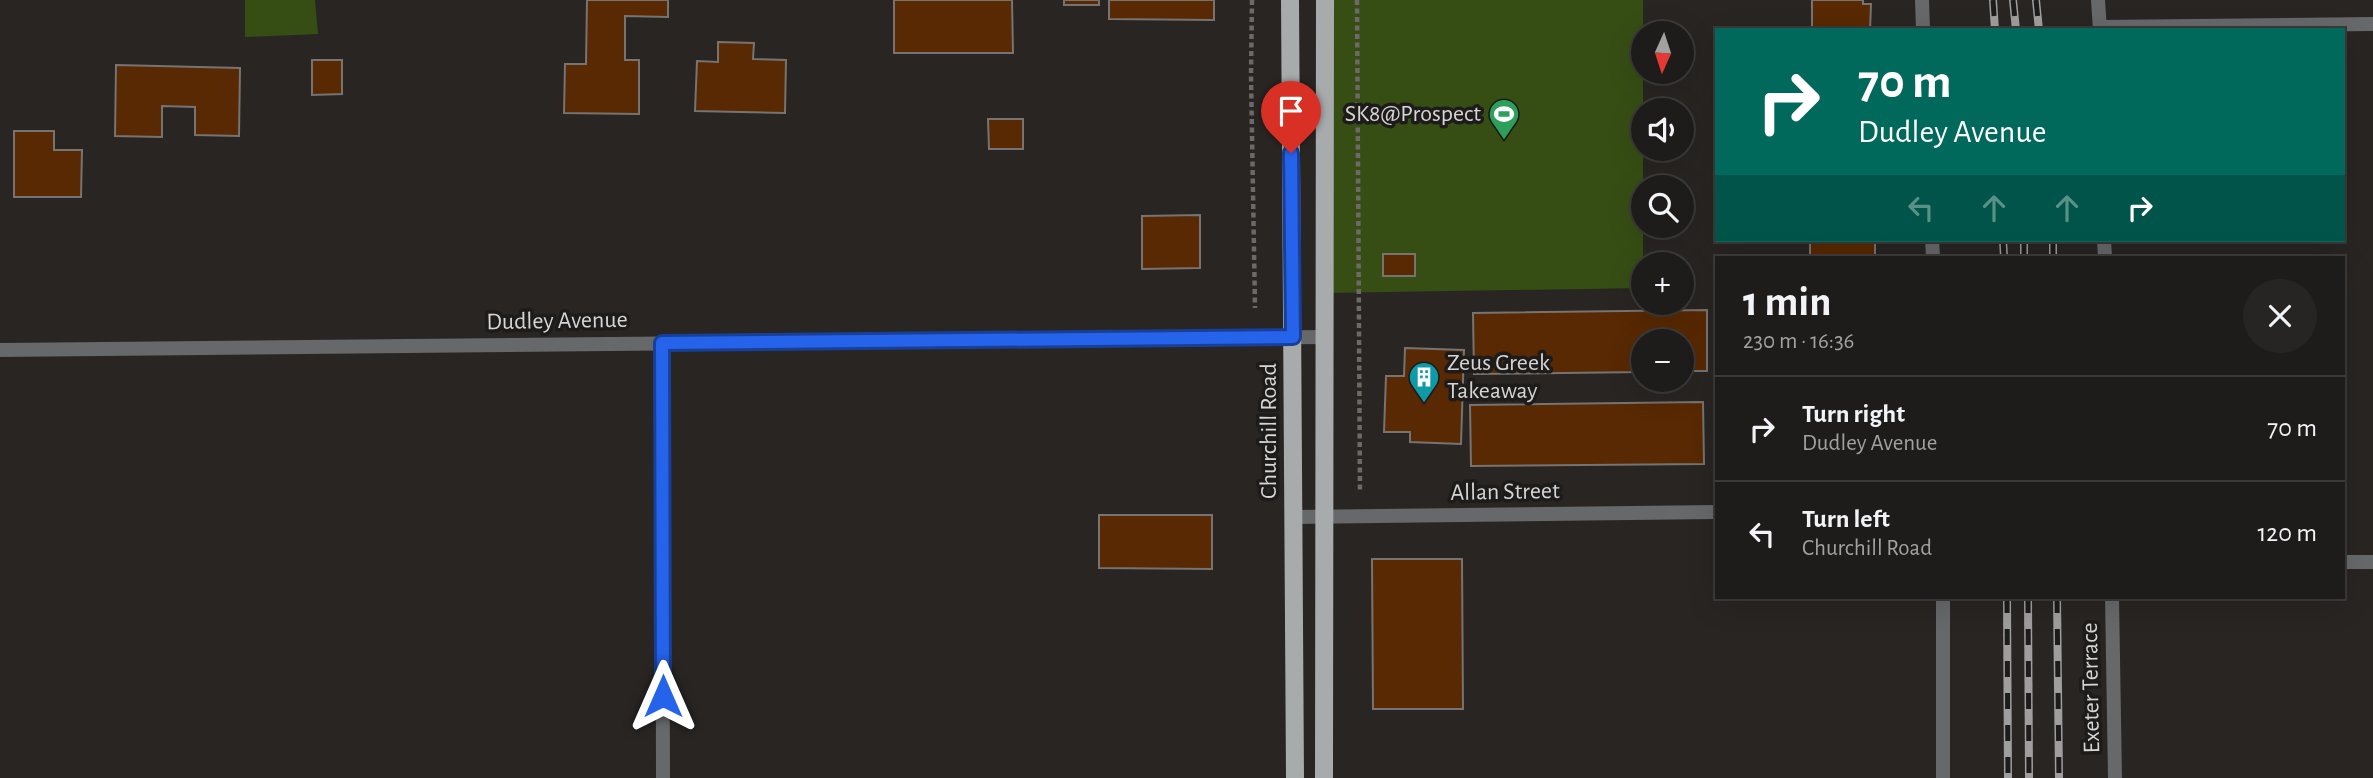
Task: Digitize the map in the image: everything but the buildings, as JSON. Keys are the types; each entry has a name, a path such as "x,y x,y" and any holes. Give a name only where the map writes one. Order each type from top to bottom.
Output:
{"main road":[{"name":"Churchill Road","path":"1290,0 1295,778"},
{"path":"1324,778 1325,0"}],"street":[{"path":"1922,0 1923,28"},
{"path":"2098,0 2100,28 2373,24"},
{"name":"Dudley Avenue","path":"0,350 1325,337"},
{"path":"662,343 663,778"},
{"name":"Allan Street","path":"1294,517 1715,512"},
{"path":"2345,562 2373,562"},
{"path":"1943,599 1943,778"},
{"name":"Exeter Terrace","path":"2112,599 2115,778"}],"path":[{"path":"1252,0 1255,308"},
{"path":"1357,0 1361,517"}],"green space":[{"path":"245,0 315,0 318,34 245,37"},
{"path":"1325,0 1643,0 1643,21 1631,21 1631,84 1643,84 1643,98 1631,98 1631,161 1643,161 1643,175 1631,175 1631,238 1643,238 1643,252 1631,252 1631,288 1326,293"}],"railway":[{"path":"1993,0 1995,28"},
{"path":"2013,0 2016,28"},
{"path":"2036,0 2039,28"},
{"path":"2003,242 2004,256"},
{"path":"2024,242 2024,256"},
{"path":"2053,242 2053,256"},
{"path":"2007,599 2008,778"},
{"path":"2028,599 2029,778"},
{"path":"2057,599 2059,778"}],"place":[{"name":"SK8@Prospect","path":"1504,141"},
{"name":"Zeus Greek Takeaway","path":"1424,404"}],"route":[{"path":"663,696 662,343 1293,337 1291,153"}]}
